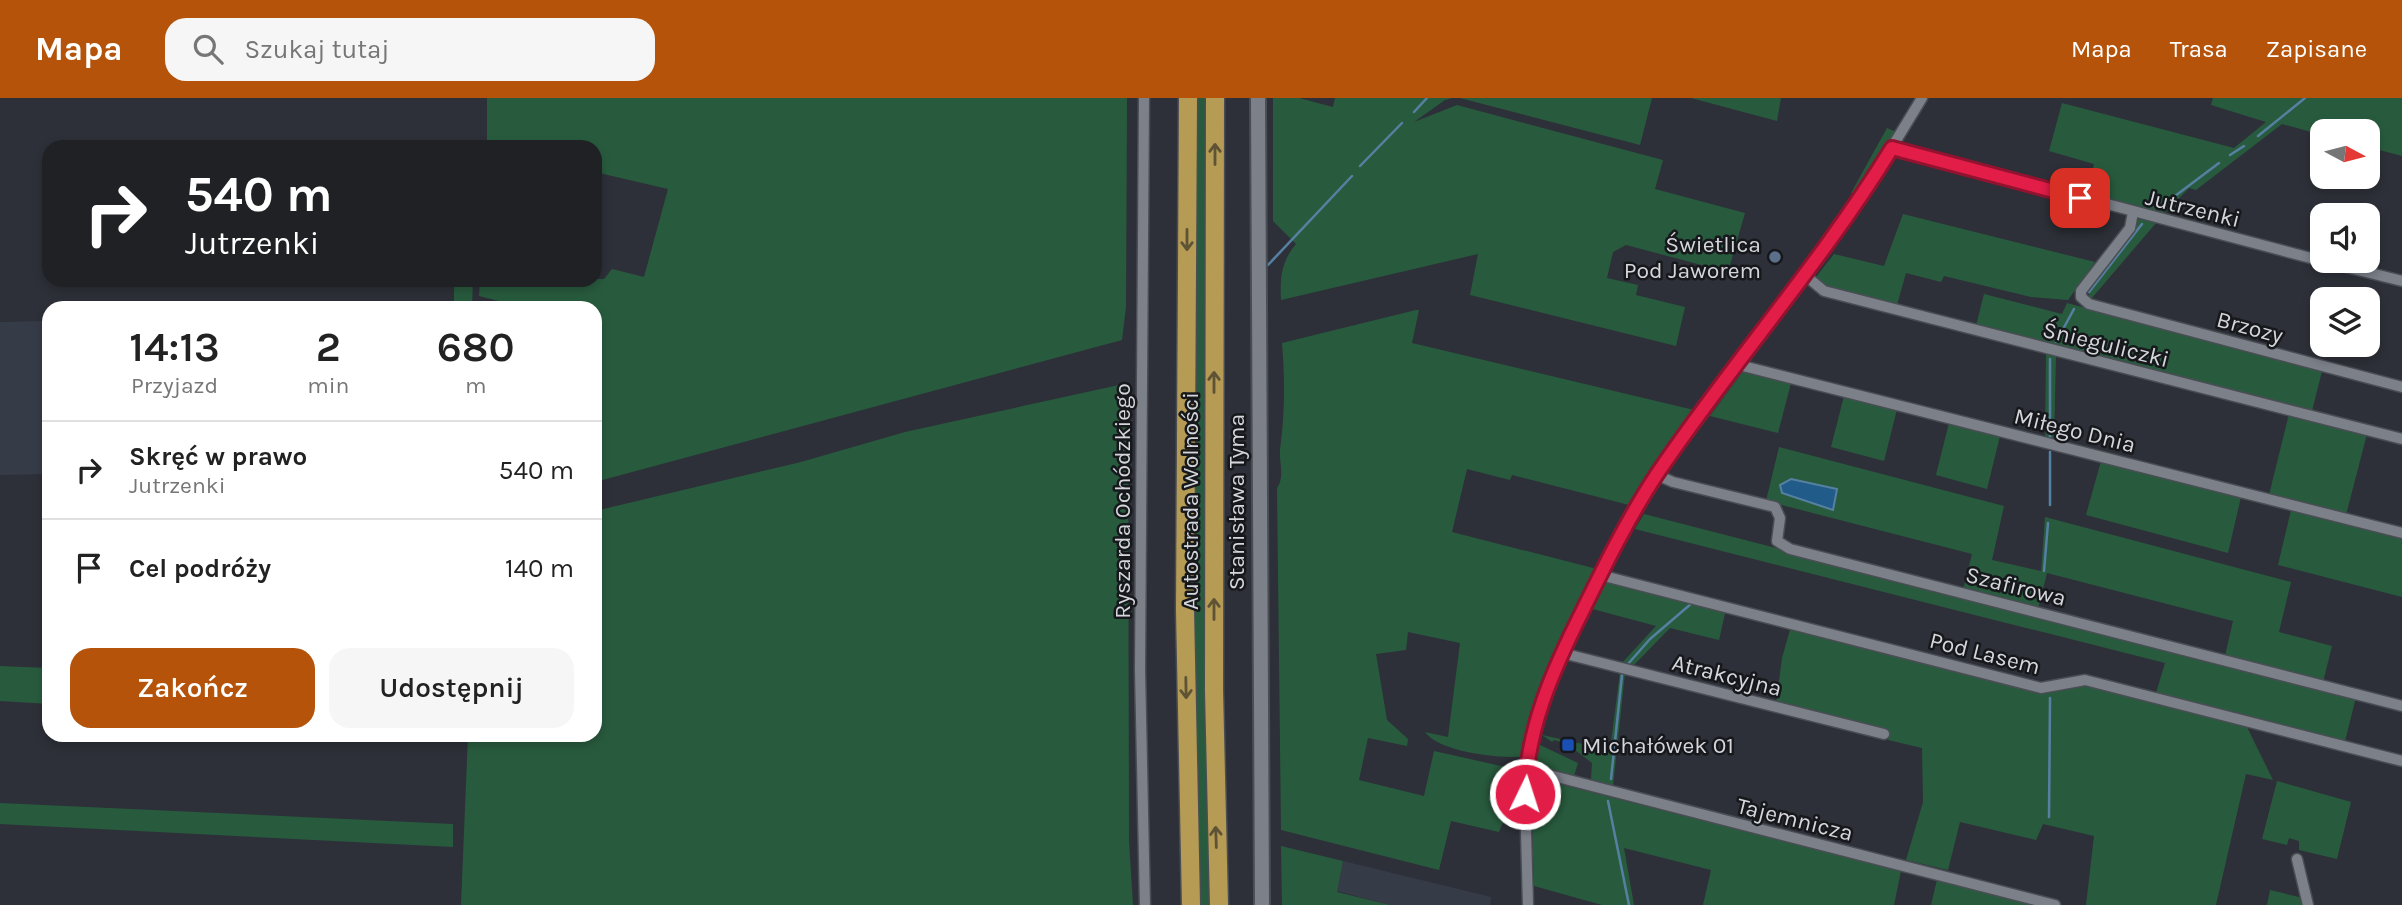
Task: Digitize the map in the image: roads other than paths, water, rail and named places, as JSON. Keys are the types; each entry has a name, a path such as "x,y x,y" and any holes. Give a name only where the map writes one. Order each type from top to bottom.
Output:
{"highway":[{"name":"Autostrada Wolności","path":"1188,98 1185,610 1191,905"},
{"name":"Autostrada Wolności","path":"1215,98 1213,690 1219,905"}],"street":[{"name":"Ryszarda Ochódzkiego","path":"1144,98 1140,670 1145,905"},
{"name":"Stanisława Tyma","path":"1258,98 1262,905"},
{"path":"1528,905 1526,769 1543,697 1600,575 1657,475 1806,276 1892,148 1922,98"},
{"name":"Jutrzenki","path":"1892,148 2310,258"},
{"name":"Brzozy","path":"2133,212 2130,228 2081,291 2081,296 2089,304 2402,387"},
{"name":"Jutrzenki","path":"2370,273 2402,281"},
{"name":"Śnieguliczki","path":"1806,276 1824,291 2402,439"},
{"name":"Miłego Dnia","path":"1739,365 2402,533"},
{"name":"Szafirowa","path":"1657,475 1673,482 1775,507 1780,518 1777,541 1790,549 2402,706"},
{"name":"Pod Lasem","path":"1600,575 2041,688 2085,680 2402,761"},
{"name":"Atrakcyjna","path":"1562,653 1884,734"},
{"name":"Tajemnicza","path":"1526,769 2055,905"},
{"path":"2297,859 2308,905"}],"water":[{"path":"1791,479 1837,489 1833,510 1782,493 1780,485"}],"waterway":[{"path":"1414,112 1427,98"},
{"path":"2258,136 2305,98"},
{"path":"1360,166 1402,123"},
{"path":"2230,155 2244,146"},
{"path":"2159,208 2219,163"},
{"path":"1268,265 1352,176"},
{"path":"2089,292 2142,224"},
{"path":"2056,342 2074,309"},
{"path":"2050,359 2050,438"},
{"path":"2050,452 2050,505"},
{"path":"2044,571 2048,523"},
{"path":"1628,664 1650,639 1692,603"},
{"path":"1611,779 1622,675"},
{"path":"2049,817 2050,698"},
{"path":"1608,801 1629,905"}],"place":[{"name":"Świetlica Pod Jaworem","path":"1775,257"},
{"name":"Michałówek 01","path":"1568,745"}]}
